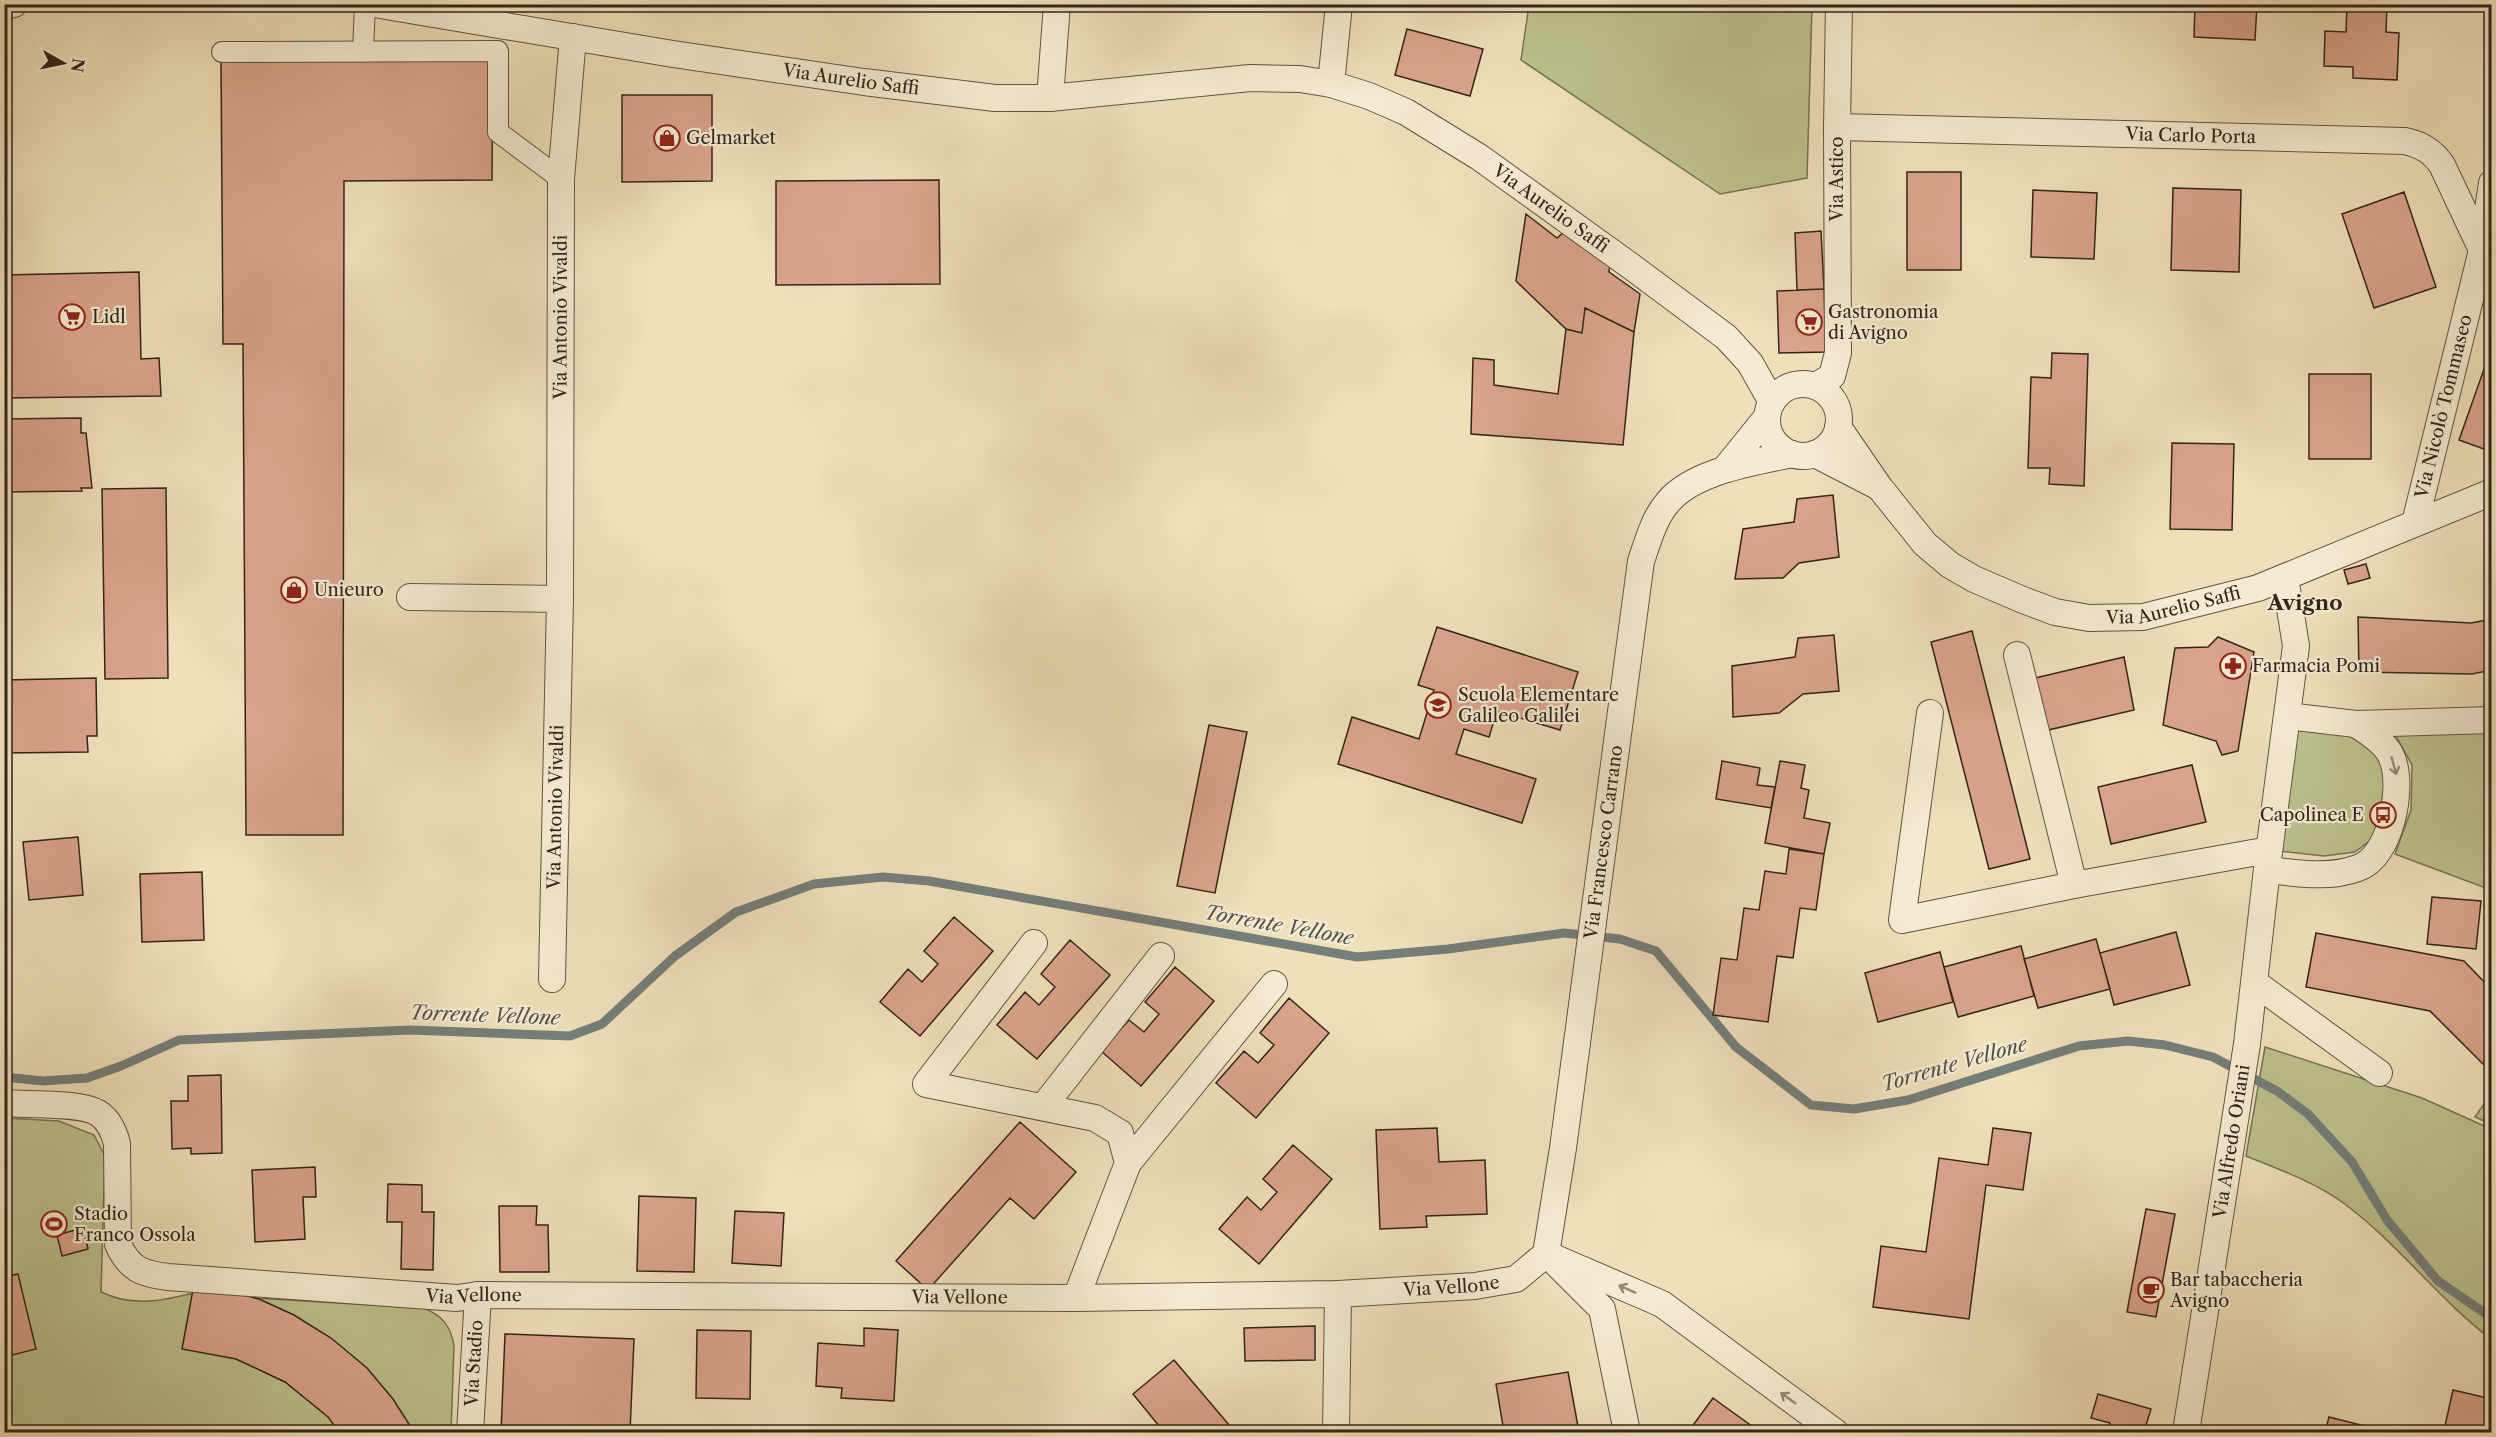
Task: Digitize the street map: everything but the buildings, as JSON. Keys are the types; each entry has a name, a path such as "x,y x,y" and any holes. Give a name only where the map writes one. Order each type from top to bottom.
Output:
{"street":[{"path":"4,6 14,4"},
{"path":"363,52 365,4"},
{"name":"Via Aurelio Saffi","path":"374,4 573,37 937,92 995,98 1050,98 1250,78 1299,79 1330,84 1369,96 1406,112 1479,157 1726,337 1750,363 1769,409 1768,429 1773,440 1781,448 1804,454 1880,488"},
{"path":"1050,98 1057,4"},
{"path":"1330,84 1339,4"},
{"name":"Via Astico","path":"1806,385 1832,376 1838,353 1839,4"},
{"name":"Via Antonio Vivaldi","path":"552,979 560,599 561,179 573,37"},
{"path":"222,52 498,51 498,132 561,179"},
{"name":"Via Carlo Porta","path":"1837,127 2405,141 2420,145 2434,154 2442,165 2482,250"},
{"name":"Via Nicolò Tommaseo","path":"2415,524 2482,250 2492,183"},
{"name":"Via Astico","path":"1838,353 1846,369 1846,393 1839,421"},
{"name":"Via Aurelio Saffi","path":"1750,363 1828,394 1835,403 1839,421 1880,488 1925,544 1950,565 1974,579 2022,600 2055,612 2089,618 2143,617 2258,588 2492,492"},
{"path":"1769,409 1786,388 1806,385"},
{"name":"Via Francesco Carrano","path":"1725,469 1769,409"},
{"path":"1804,454 1826,448 1839,421"},
{"name":"Via Francesco Carrano","path":"1546,1254 1589,955 1641,561 1652,531 1667,503 1678,491 1725,469 1804,454"},
{"name":"Via Alfredo Oriani","path":"2186,1432 2247,1044 2296,646 2285,577"},
{"path":"410,597 560,599"},
{"path":"2017,655 2074,885"},
{"path":"1930,713 1902,920 2074,885 2268,860 2323,875 2360,868 2381,850 2392,818 2398,779 2392,757 2379,740 2356,724"},
{"path":"2287,716 2356,724 2492,720"},
{"path":"1034,944 926,1084 1095,1118 1120,1133 1128,1163"},
{"path":"1043,1107 1161,956"},
{"path":"2255,983 2379,1073"},
{"path":"1076,1298 1128,1163 1274,984"},
{"name":"Via Vellone","path":"4,1103 86,1108 99,1113 113,1128 117,1144 118,1244 129,1263 147,1274 458,1298 478,1295 1076,1298 1338,1294 1475,1286 1516,1279 1546,1254"},
{"path":"1546,1254 1602,1309 1627,1432"},
{"path":"1546,1254 1662,1305 1835,1432"},
{"path":"1336,1432 1338,1294"},
{"name":"Via Stadio","path":"470,1432 478,1295"}],"green space":[{"path":"1529,5 1812,5 1807,178 1720,194 1521,60"},
{"path":"2295,724 2346,730 2370,749 2387,770 2376,836 2355,852 2324,856 2279,851"},
{"path":"2491,732 2491,890 2395,854 2411,810 2412,765 2395,734"},
{"path":"2265,1047 2422,1098 2491,1129 2491,1339 2453,1306 2381,1235 2342,1202 2308,1182 2246,1156"},
{"path":"2491,1094 2491,1124 2475,1117"},
{"name":"Stadio Franco Ossola","path":"5,1118 59,1121 94,1135 105,1156 101,1292 133,1301 155,1301 189,1294 423,1308 435,1314 448,1327 454,1346 451,1432 5,1432"}],"waterway":[{"name":"Torrente Vellone","path":"4,1077 43,1081 87,1078 121,1066 179,1040 410,1030 570,1036 602,1024 675,956 736,912 814,884 883,877 929,881 1357,957 1448,949 1564,933 1620,939 1656,951 1736,1047 1811,1105 1854,1109 1908,1100 2079,1046 2128,1041 2165,1045 2213,1057 2277,1091 2308,1114 2352,1162 2387,1220 2438,1281 2492,1318"}],"place":[{"name":"Gelmarket","path":"667,138"},
{"name":"Lidl","path":"72,317"},
{"name":"Gastronomia di Avigno","path":"1809,322"},
{"name":"Unieuro","path":"294,590"},
{"name":"Farmacia Pomi","path":"2233,666"},
{"name":"Scuola Elementare Galileo Galilei","path":"1438,705"},
{"name":"Capolinea E","path":"2383,815"},
{"name":"Stadio Franco Ossola","path":"54,1224"},
{"name":"Bar tabaccheria Avigno","path":"2151,1290"}],"district":[{"name":"Avigno","path":"2305,603"}]}
